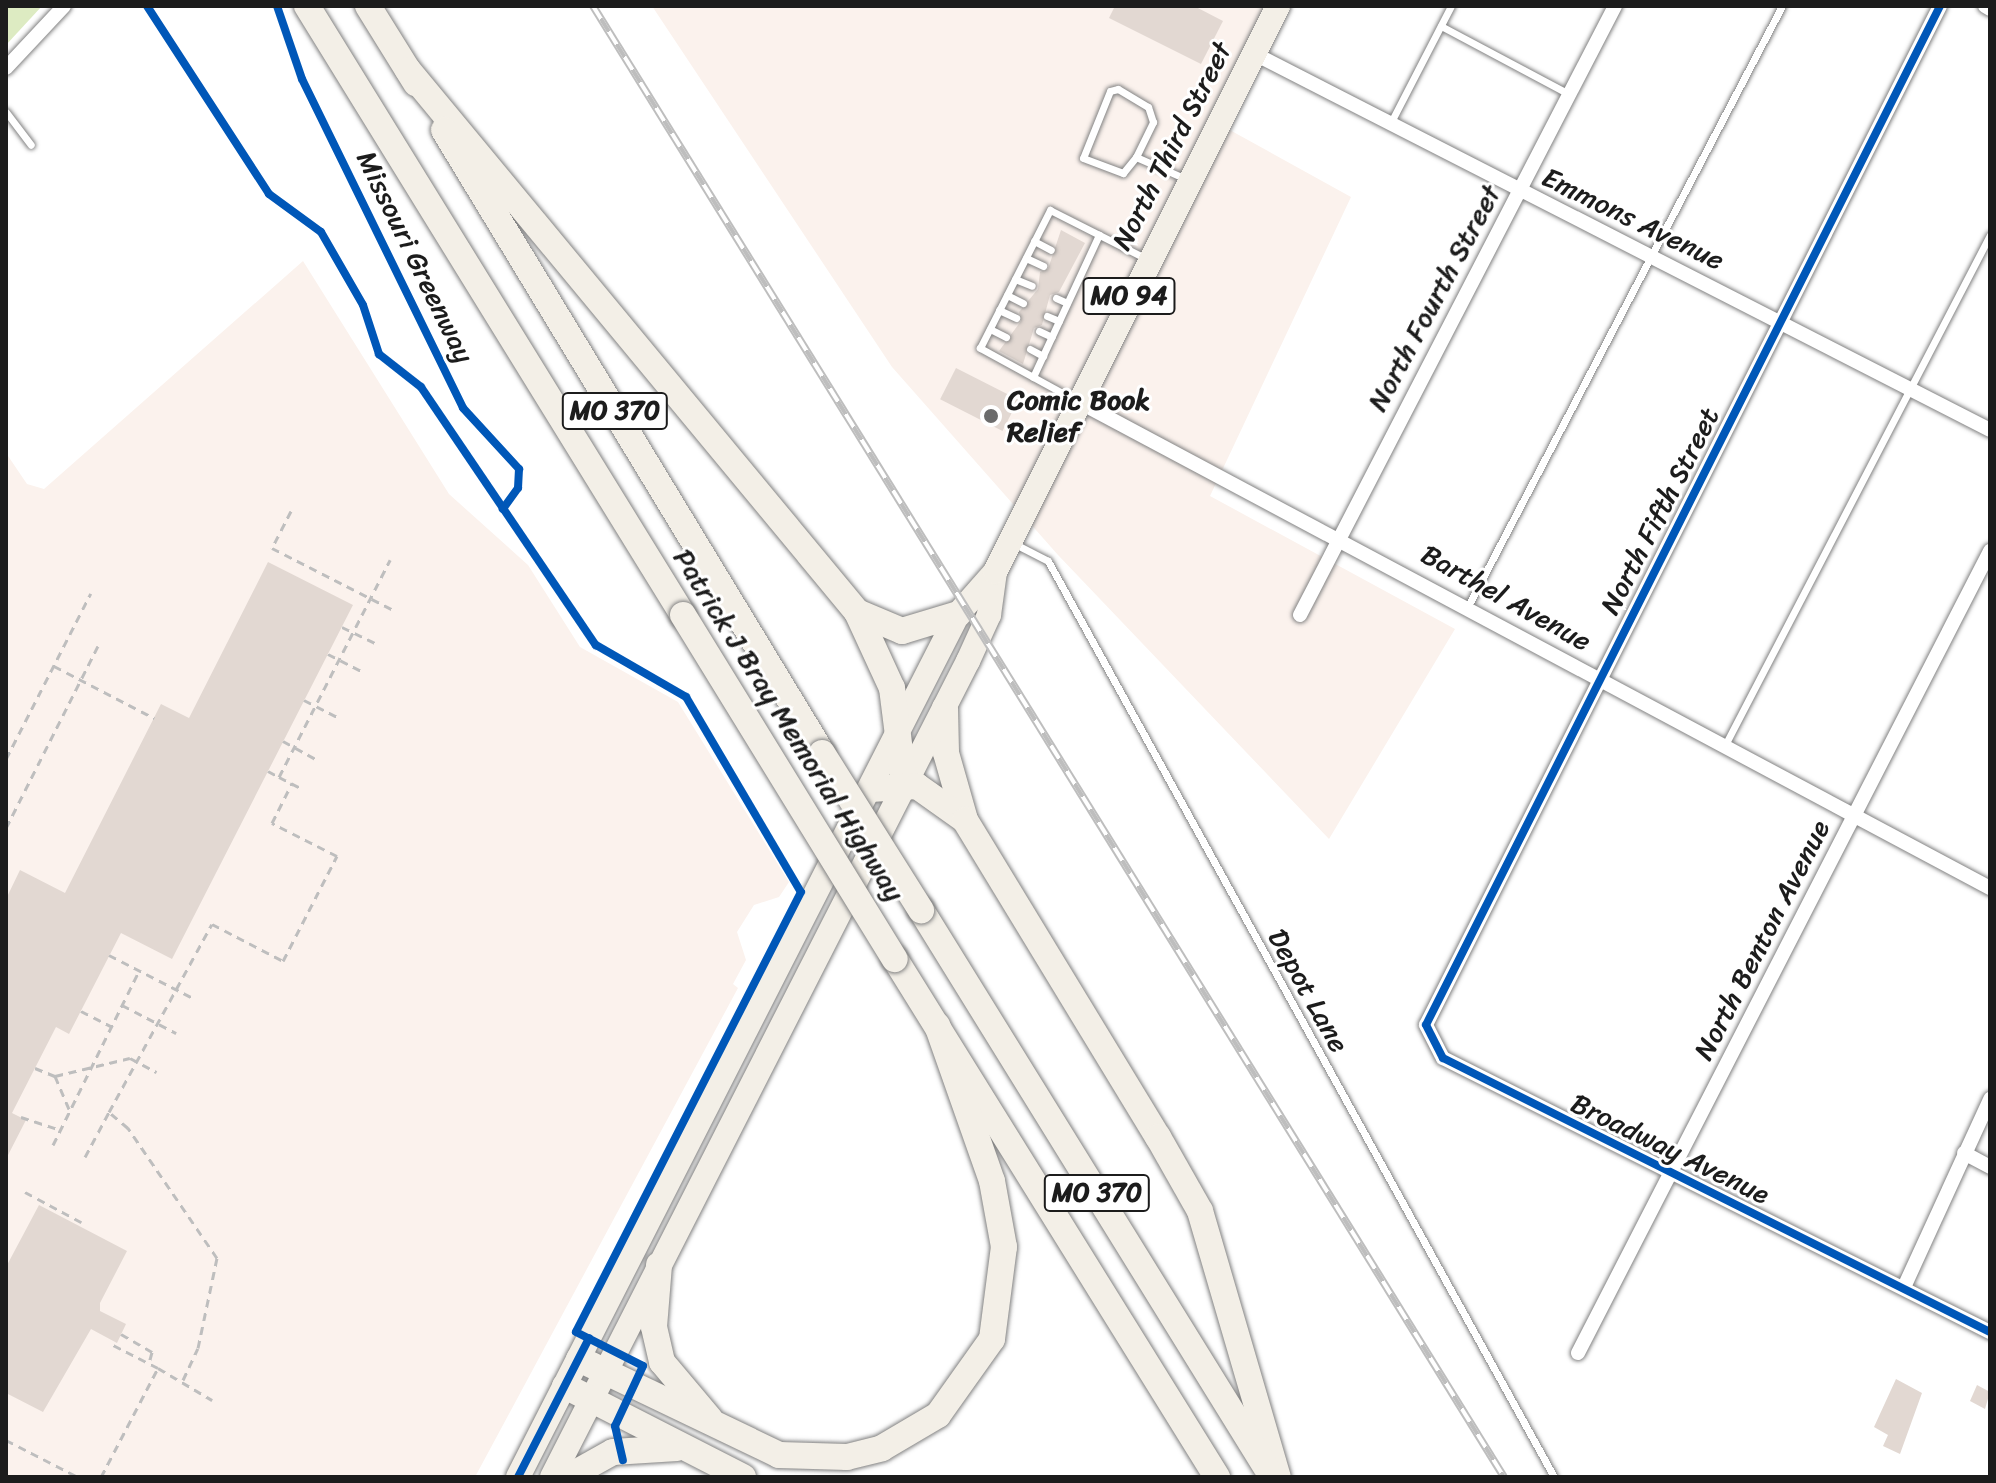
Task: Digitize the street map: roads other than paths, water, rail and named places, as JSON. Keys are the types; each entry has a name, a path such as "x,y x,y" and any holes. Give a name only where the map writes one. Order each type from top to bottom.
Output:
{"highway":[{"name":"Patrick J Bray Memorial Highway","path":"307,6 1217,1477"},
{"name":"Patrick J Bray Memorial Highway","path":"368,6 822,753 1272,1477"},
{"path":"408,70 517,195 632,349 857,612 886,670 899,733 904,783"},
{"path":"857,612 902,631 958,614"},
{"path":"945,708 946,753 965,820"},
{"path":"871,789 904,783 942,797 965,820 1200,1211 1278,1477"},
{"path":"579,1359 724,1433 810,1458 882,1448 938,1415 978,1367 1001,1307 1004,1247 992,1181 937,1025"},
{"path":"659,1265 654,1327 662,1362 724,1433"},
{"path":"565,1386 743,1477"},
{"path":"568,1477 613,1452 685,1449"}],"main road":[{"name":"North Third Street","path":"518,1477 958,614 995,572 1011,542 1147,259 1278,6"},
{"name":"North Third Street","path":"552,1477 945,708 989,615 995,572"}],"street":[{"path":"6,68 64,6"},
{"name":"North Fourth Street","path":"1300,615 1615,6"},
{"name":"North Fifth Street","path":"1427,1036 1427,1013 1940,6"},
{"name":"Emmons Avenue","path":"1253,53 1519,192 1990,430"},
{"name":"Barthel Avenue","path":"1079,402 1340,535 1724,747 1857,812 1990,888"},
{"name":"North Benton Avenue","path":"1578,1353 1990,551"},
{"name":"Broadway Avenue","path":"1427,1036 1443,1058 1670,1177 1905,1285 1990,1332"},
{"path":"1905,1285 1990,1099"},
{"path":"1964,1153 1990,1167"}],"lane":[{"path":"1390,124 1451,6"},
{"path":"1468,606 1654,258 1782,6"},
{"path":"1441,26 1569,94"},
{"path":"1110,91 1148,107 1153,122 1136,157 1123,173 1083,158 1110,91"},
{"path":"6,112 31,145"},
{"path":"1136,157 1188,180"},
{"path":"1079,402 980,348 1050,210 1147,259"},
{"path":"1033,377 1099,235"},
{"path":"1724,747 1990,235"},
{"path":"1034,241 1051,250"},
{"path":"1026,258 1043,266"},
{"path":"1075,262 1085,267"},
{"path":"1067,278 1077,283"},
{"path":"1015,279 1032,286"},
{"path":"1007,295 1023,303"},
{"path":"1056,298 1067,303"},
{"path":"999,310 1016,318"},
{"path":"1047,316 1059,321"},
{"path":"990,329 1006,337"},
{"path":"1039,331 1052,337"},
{"path":"1030,349 1043,356"},
{"name":"Depot Lane","path":"1011,542 1048,561 1554,1477"}],"railway":[{"path":"593,6 1504,1477"}],"place":[{"name":"Comic Book Relief","path":"991,416"}]}
